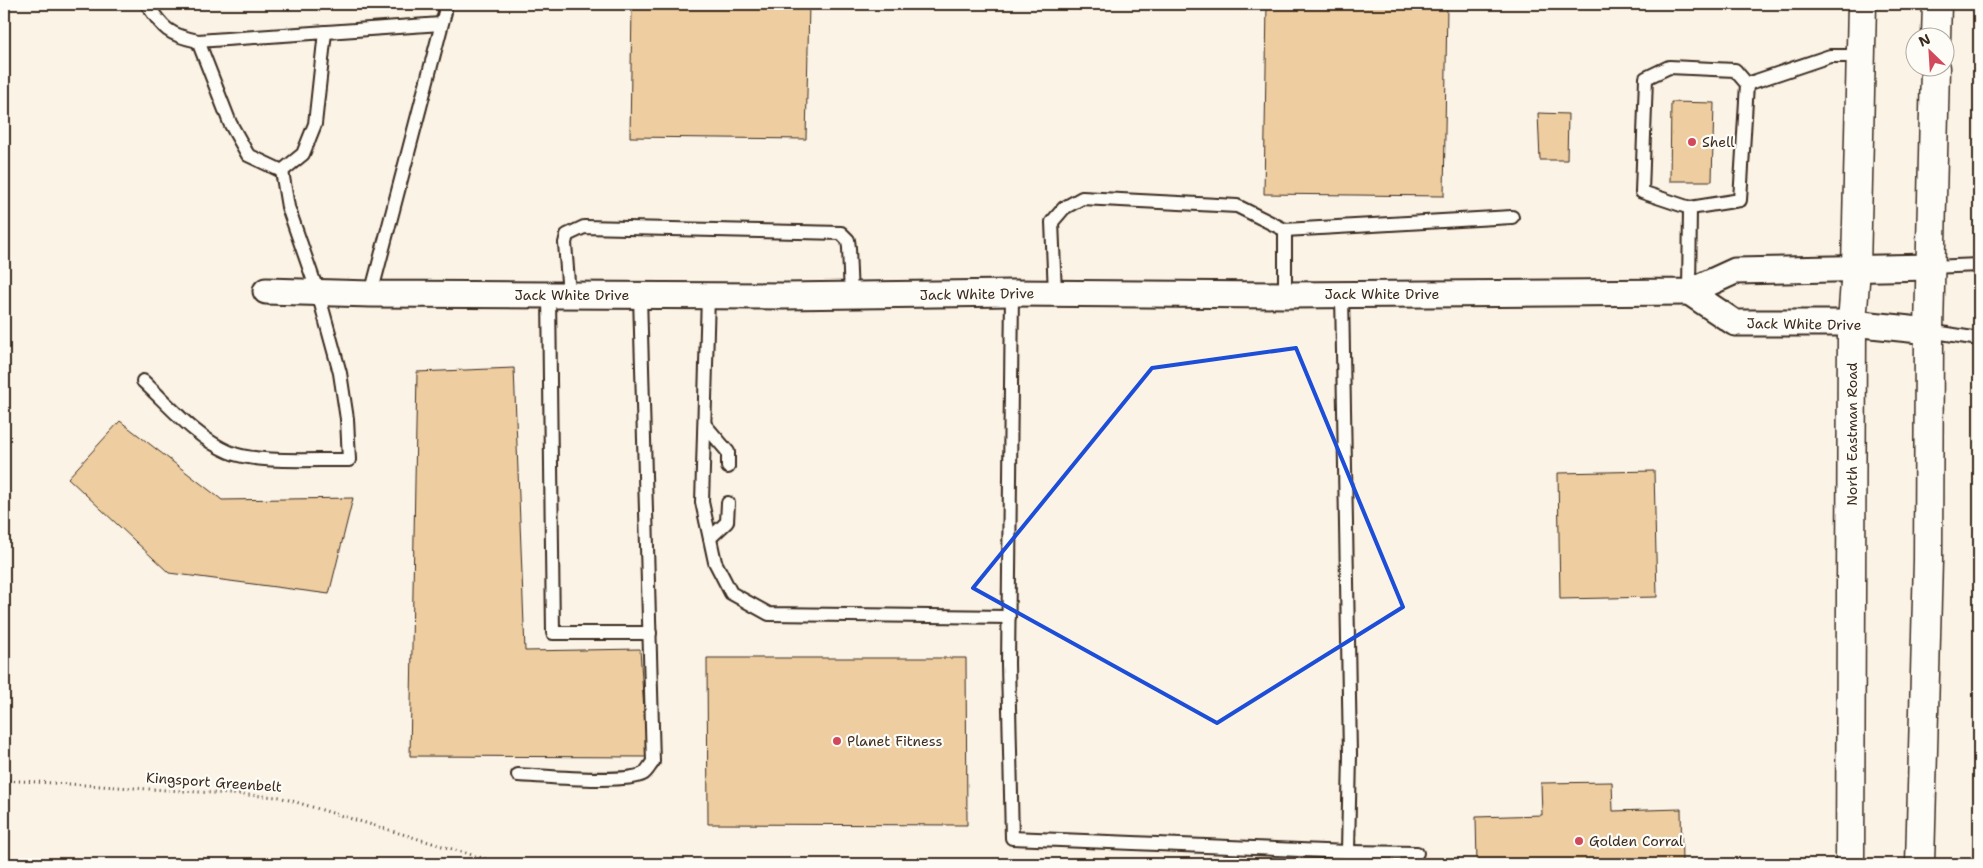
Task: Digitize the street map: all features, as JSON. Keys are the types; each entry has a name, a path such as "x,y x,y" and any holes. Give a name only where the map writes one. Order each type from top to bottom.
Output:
{"main road":[{"name":"North Eastman Road","path":"1850,864 1852,323 1856,268 1862,4"},
{"path":"1936,28 1937,4"},
{"path":"1920,864 1928,560 1935,78"}],"street":[{"name":"Jack White Drive","path":"266,291 371,294 640,296 851,296 1012,293 1285,295 1688,292 1735,271 1931,267"},
{"name":"Jack White Drive","path":"1688,292 1735,323 1852,323 1930,331"}],"lane":[{"path":"147,4 160,24 176,36 198,41 442,24"},
{"path":"371,294 442,24 445,4"},
{"path":"282,171 303,154 315,124 325,32"},
{"path":"198,41 230,123 248,155 282,171"},
{"path":"1746,84 1830,56 1861,56"},
{"path":"1668,67 1735,70 1746,84 1740,200 1690,208 1642,192 1646,78 1668,67"},
{"path":"143,381 202,435 230,452 261,459 348,460 347,419 340,373 318,292 288,207 282,171"},
{"path":"1055,293 1052,222 1064,208 1082,198 1237,206 1285,230 1512,217"},
{"path":"1688,292 1690,208"},
{"path":"650,633 553,633 559,295 567,235 584,228 841,233 848,240 851,296"},
{"path":"1285,230 1285,295"},
{"path":"1931,267 1979,265"},
{"path":"1012,293 1009,617 1012,838 1348,852 1417,853"},
{"path":"1342,294 1350,754 1348,852"},
{"path":"518,774 613,779 631,778 645,773 653,762 640,296"},
{"path":"708,296 702,502 715,562 731,593 769,614 1009,617"},
{"path":"1930,331 1979,339"},
{"path":"705,426 728,452 728,468"},
{"path":"710,538 727,522 728,502"}],"path":[{"name":"Kingsport Greenbelt","path":"4,780 279,797 502,864"}],"highlighted area":[{"path":"1296,348 1403,607 1217,723 973,588 1152,368"}],"building":[{"path":"632,4 809,4 806,139 630,137"},
{"path":"1267,4 1447,4 1444,196 1264,194"},
{"name":"Shell","path":"1671,102 1714,103 1712,181 1670,181"},
{"path":"1538,113 1568,114 1567,160 1540,160"},
{"path":"514,368 525,651 640,649 647,757 410,756 417,372"},
{"path":"120,421 222,500 353,498 329,594 169,573 68,478"},
{"path":"1654,471 1657,597 1560,599 1558,473"},
{"name":"Planet Fitness","path":"707,658 966,658 967,825 708,824"},
{"name":"Golden Corral","path":"1612,782 1613,811 1681,809 1682,864 1477,864 1476,817 1542,815 1541,783"}],"place":[{"name":"Shell","path":"1692,142"},
{"name":"Planet Fitness","path":"837,741"},
{"name":"Golden Corral","path":"1579,841"}]}
